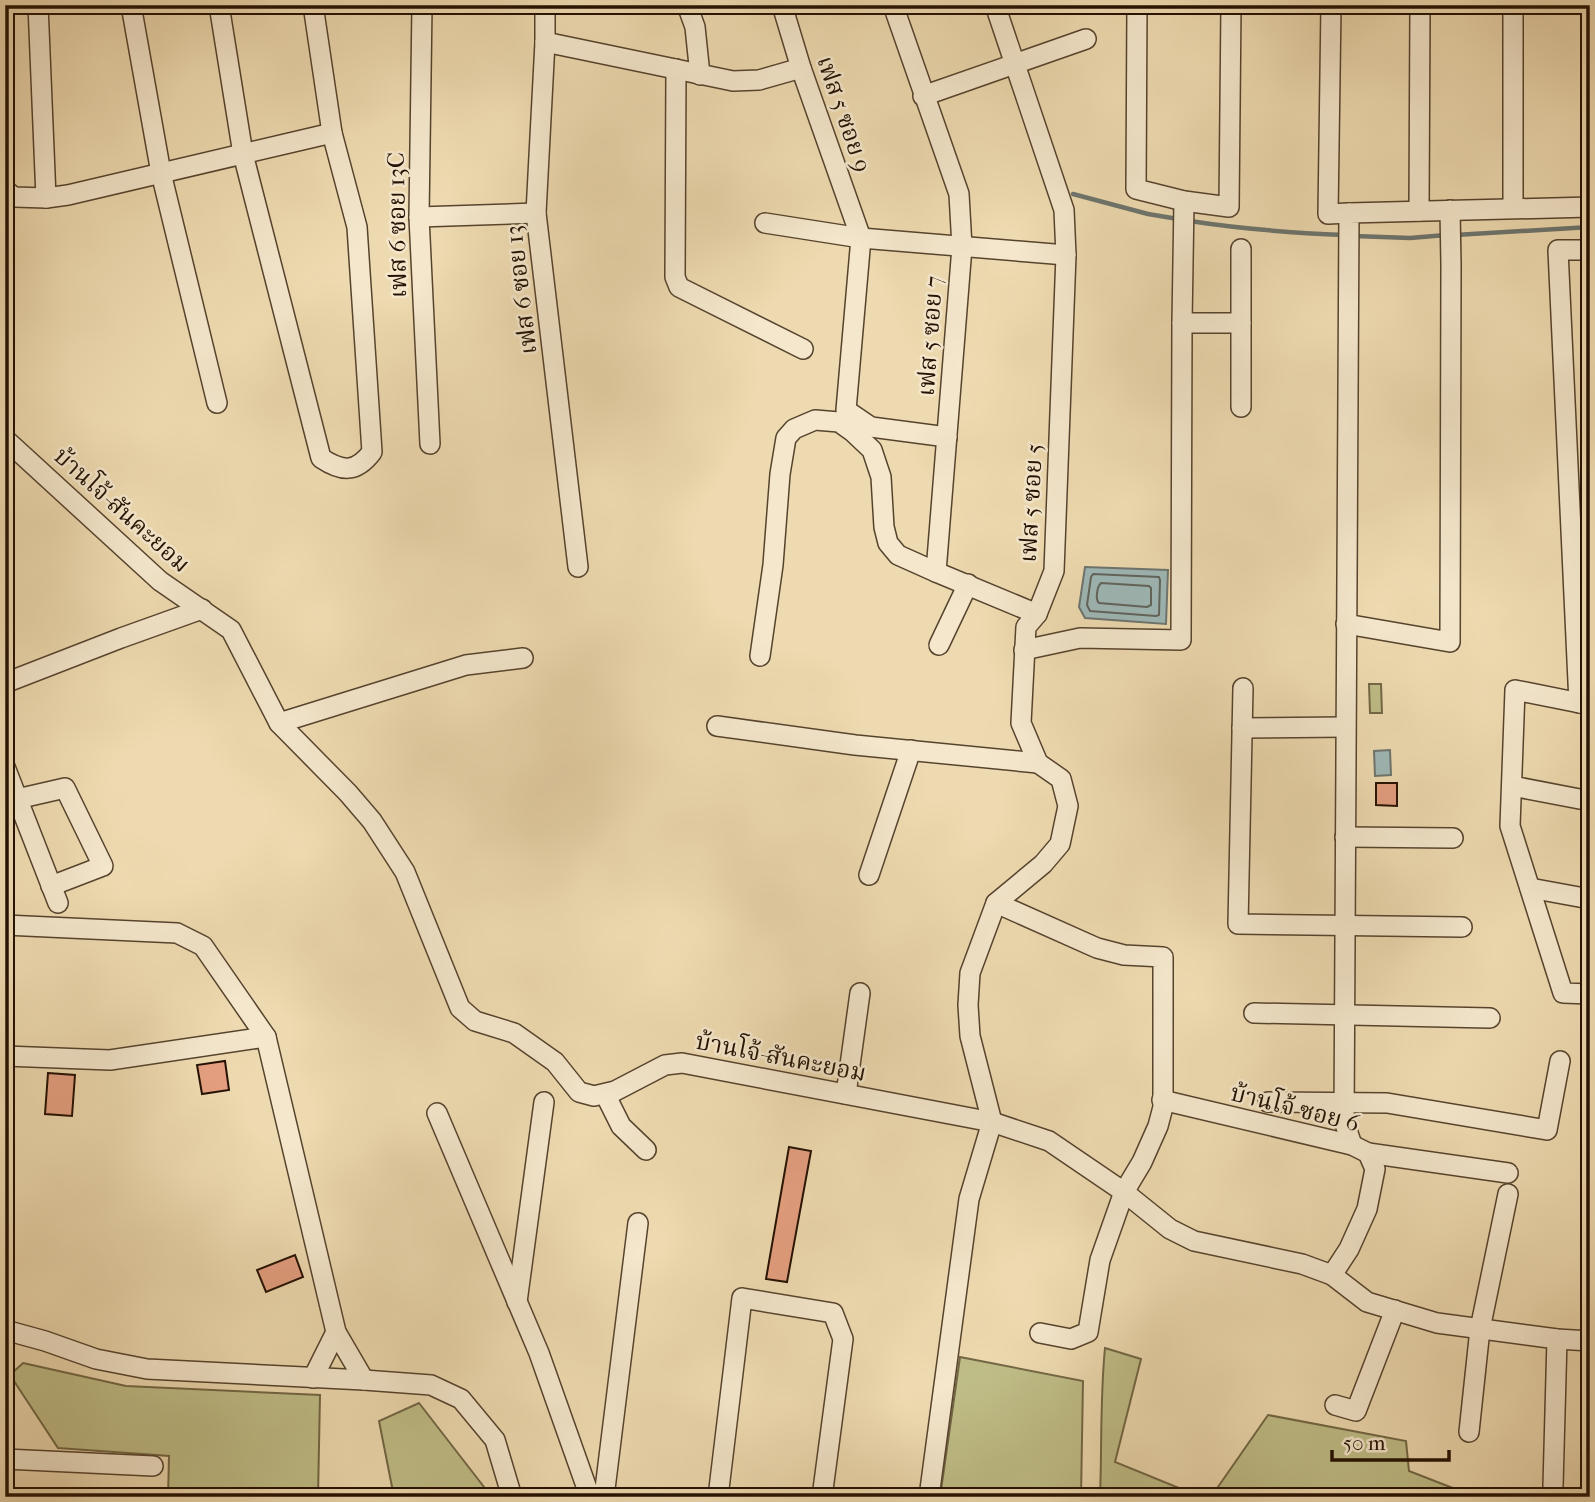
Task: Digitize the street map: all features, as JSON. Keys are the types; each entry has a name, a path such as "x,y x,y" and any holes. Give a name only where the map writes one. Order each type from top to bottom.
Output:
{"street":[{"path":"38,5 46,198"},
{"path":"131,5 161,173 217,403"},
{"path":"219,5 243,154 321,458 334,467 346,469 363,465 372,452 357,227 332,133 313,5"},
{"name":"เฟส 6 ซอย 13C","path":"422,5 419,217 430,444"},
{"name":"เฟส 6 ซอย 13","path":"545,5 536,214 578,567"},
{"path":"687,5 695,27 700,75"},
{"name":"เฟส 5 ซอย 9","path":"782,5 801,68 861,238"},
{"name":"เฟส 5 ซอย 7","path":"892,5 958,194 962,247 936,572"},
{"name":"เฟส 5 ซอย 5","path":"992,1122 970,1036 970,973 996,903 1043,864 1060,844 1068,806 1061,779 1038,763 1021,723 1026,626 1037,614 1054,571 1066,255 1063,210 995,5"},
{"path":"1137,5 1136,189 1184,201 1229,207 1231,5"},
{"path":"1331,5 1328,214 1349,220 1419,211 1450,225 1513,208 1590,207"},
{"path":"1419,211 1420,5"},
{"path":"1513,5 1513,208"},
{"path":"923,96 1086,39"},
{"path":"545,42 733,81 759,80 801,68"},
{"path":"676,69 675,277 679,287 803,349"},
{"path":"5,190 14,197 46,198 68,195 332,133"},
{"path":"1024,650 1080,638 1181,640 1184,201"},
{"path":"419,217 536,214"},
{"path":"1349,220 1343,1121 1360,1149 1508,1173"},
{"path":"765,223 861,238 1066,255"},
{"path":"1346,624 1450,642 1450,225"},
{"path":"861,238 846,410 872,427 947,437"},
{"path":"1241,249 1241,407"},
{"path":"1590,250 1558,250 1584,704 1516,690 1510,826 1563,993 1590,994"},
{"path":"1182,323 1241,323"},
{"path":"760,656 773,565 780,474 786,438 794,429 815,420 839,422 872,450 881,477 884,527 888,543 898,555 1037,614"},
{"name":"บ้านโจ้-สันคะยอม","path":"5,439 160,581 230,630 279,723 372,821 405,872 460,1008 475,1021 514,1033 555,1062 579,1092 594,1097 605,1094 665,1065 682,1063 992,1122 1049,1141 1124,1192 1170,1229 1194,1241 1302,1264 1332,1275 1367,1302 1437,1323 1590,1341"},
{"path":"939,645 968,584"},
{"path":"5,683 202,609"},
{"path":"279,723 467,665 523,658"},
{"path":"1243,688 1238,924 1462,927"},
{"path":"717,726 855,745 1038,763"},
{"path":"1242,728 1345,727"},
{"path":"869,875 911,750"},
{"path":"5,767 55,894 103,866 65,788 18,799"},
{"path":"1512,786 1590,801"},
{"path":"1345,837 1453,838"},
{"path":"1530,888 1590,899"},
{"path":"996,903 1097,948 1124,955 1163,957 1163,1107 1158,1126 1142,1162 1124,1192 1100,1260 1088,1332 1072,1339 1040,1333"},
{"path":"5,925 177,933 203,946 266,1037 336,1332 364,1380"},
{"path":"846,1094 860,993"},
{"path":"1254,1013 1490,1018"},
{"path":"5,1056 110,1060 266,1037"},
{"path":"1268,1102 1387,1103 1547,1130 1560,1061"},
{"path":"605,1094 621,1126 646,1150"},
{"name":"บ้านโจ้ ซอย 6","path":"1162,1100 1360,1149 1375,1169 1367,1209 1349,1249 1332,1275"},
{"path":"517,1303 544,1102"},
{"path":"437,1113 539,1353 590,1497"},
{"path":"929,1497 969,1199 992,1122"},
{"path":"1469,1432 1480,1329 1508,1194"},
{"path":"604,1497 638,1223"},
{"path":"718,1497 742,1298 833,1313 843,1339 822,1497"},
{"path":"1335,1405 1356,1411 1395,1310"},
{"path":"5,1330 96,1359 147,1369 431,1385 461,1399 495,1440 512,1497"},
{"path":"313,1378 336,1332"},
{"path":"1553,1486 1557,1339"},
{"path":"5,1459 153,1466"}],"shaded area":[{"path":"1369,684 1381,684 1382,713 1370,713"},
{"path":"1105,1348 1141,1359 1115,1462 1201,1497 1100,1497"},
{"path":"960,1357 1083,1381 1081,1497 940,1497"},
{"path":"23,1363 126,1386 320,1395 318,1497 168,1497 169,1456 58,1448 10,1375"},
{"path":"419,1403 491,1497 394,1497 379,1421"},
{"path":"1268,1415 1406,1441 1409,1471 1476,1497 1211,1497"}],"water":[{"path":"1085,567 1168,570 1166,624 1085,618 1079,607"},
{"path":"1390,750 1391,775 1375,776 1374,751"}],"building":[{"path":"1376,783 1397,783 1397,806 1376,805"},
{"path":"225,1061 229,1090 202,1094 197,1065"},
{"path":"48,1073 75,1075 72,1116 45,1114"},
{"path":"789,1147 811,1151 787,1282 766,1279"},
{"path":"295,1255 303,1277 266,1292 257,1270"}],"waterway":[{"path":"1073,194 1178,219"},
{"path":"1190,221 1345,235"},
{"path":"1455,235 1590,227"},
{"path":"1354,236 1410,238 1446,235"}]}
